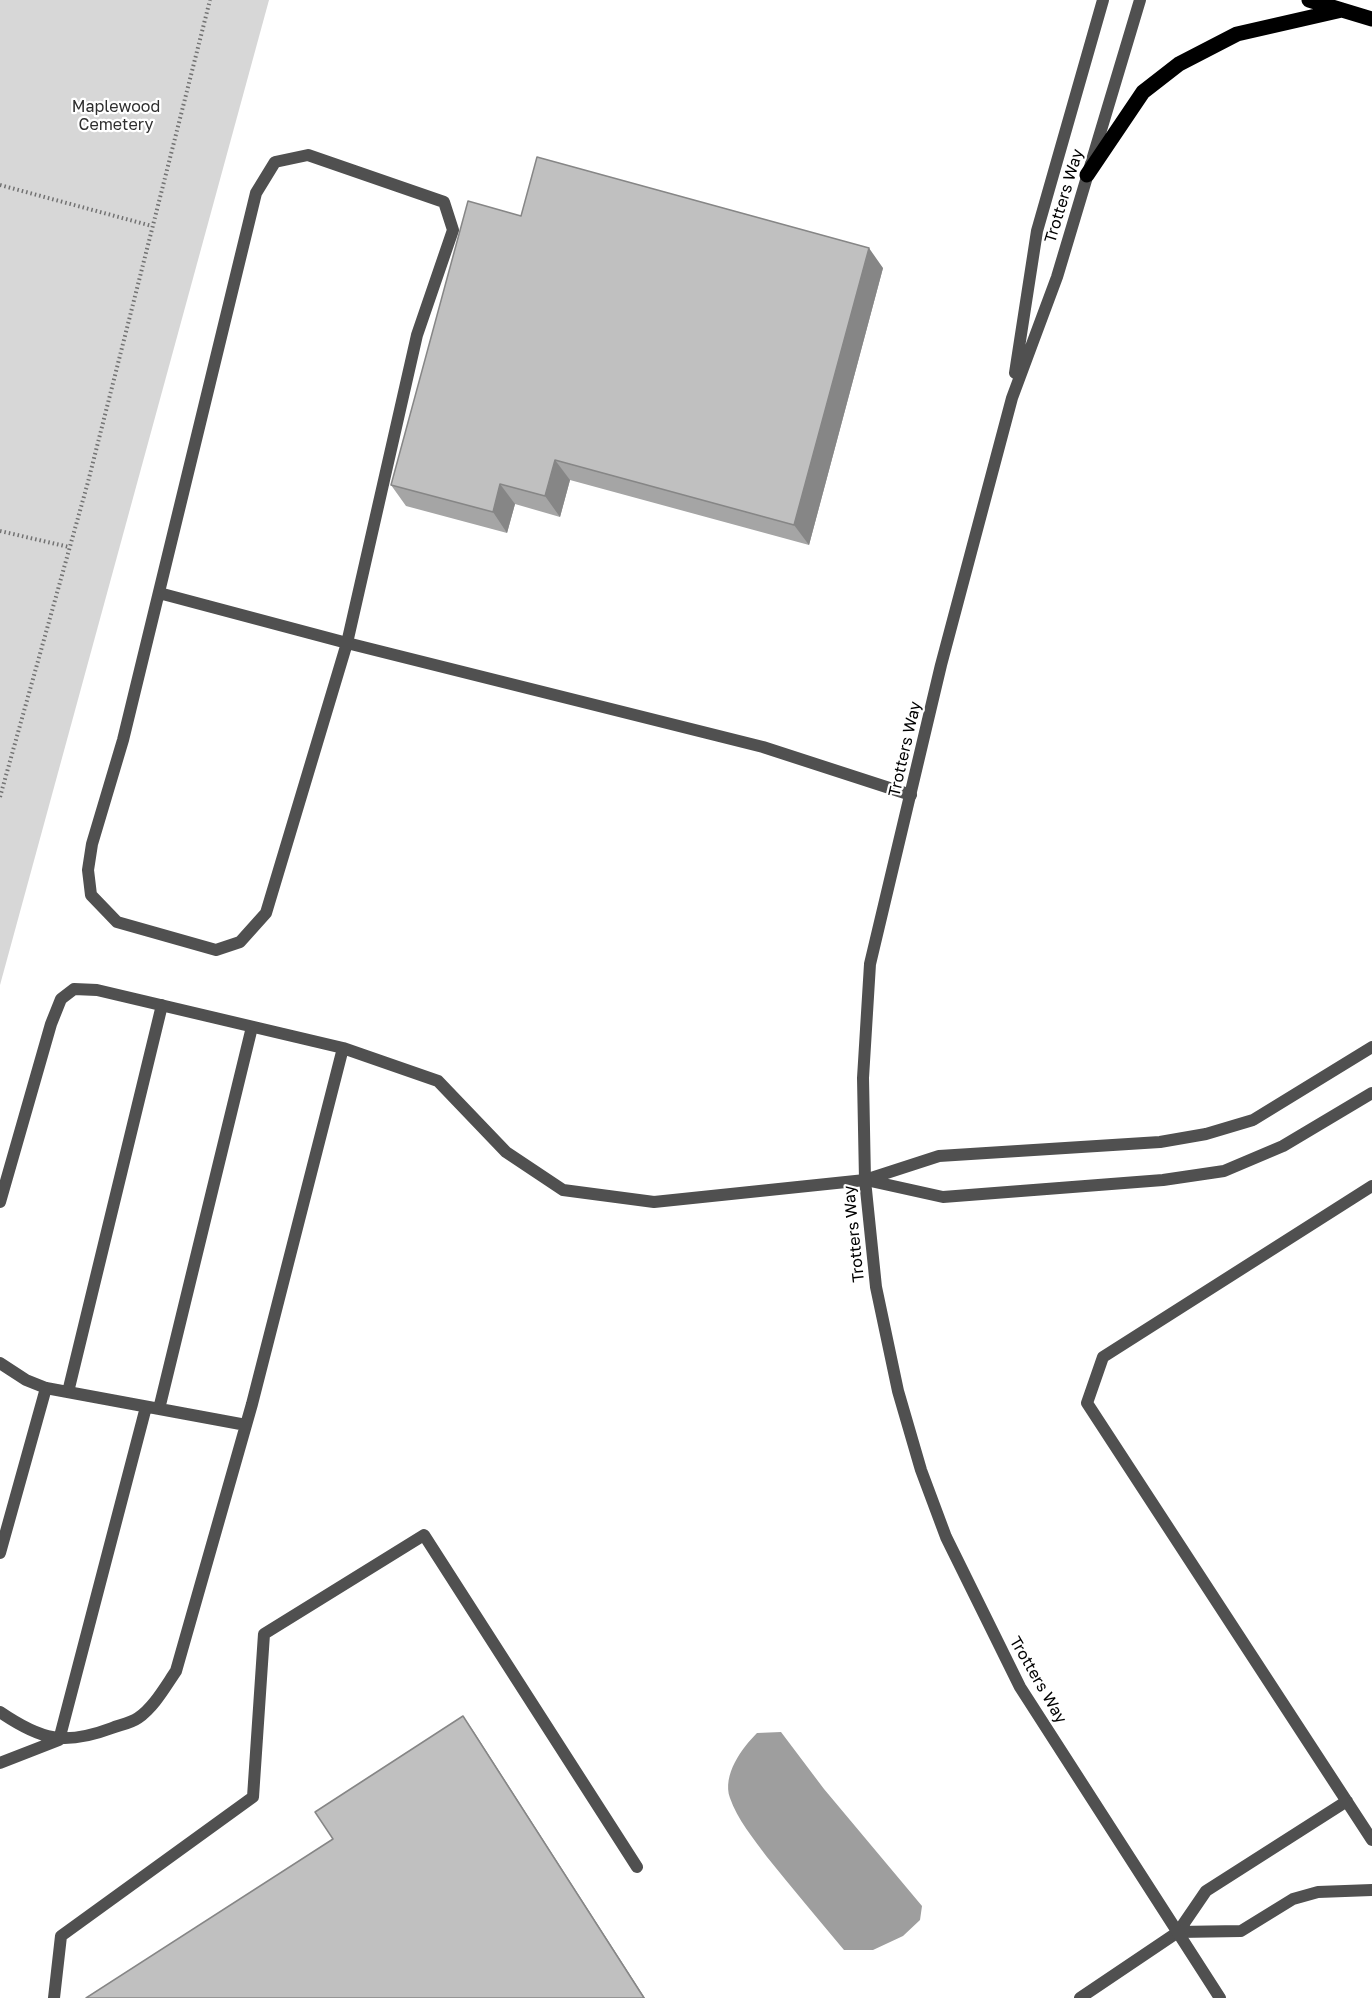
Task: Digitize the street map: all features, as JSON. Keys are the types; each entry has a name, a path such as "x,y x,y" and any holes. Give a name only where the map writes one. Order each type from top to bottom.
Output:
{"main road":[{"path":"1309,0 1372,19"},
{"path":"1087,175 1143,92 1179,64 1237,34 1342,10"}],"street":[{"name":"Trotters Way","path":"1012,398 1037,231 1103,0"},
{"name":"Trotters Way","path":"1140,0 1057,277 1012,398 941,665 870,964 863,1078 864,1180 876,1287 898,1391 921,1470 946,1537 1020,1687 1220,1998"},
{"path":"308,155 444,202 453,230 417,335 347,643 266,913 240,942 216,950 117,922 91,895 88,870 92,844 123,740 256,193 275,162 308,155"},
{"path":"159,593 347,643 771,749 911,795"},
{"path":"0,1203 51,1024 61,999 74,989 97,990 343,1048 438,1081 507,1152 563,1190 654,1202 864,1180 939,1156 1160,1142 1206,1134 1253,1120 1372,1047"},
{"path":"68,1392 162,1005"},
{"path":"159,1409 252,1027"},
{"path":"0,1763 59,1740 100,1733 137,1719 156,1700 176,1671 246,1425 343,1048"},
{"path":"864,1180 943,1197 1163,1180 1224,1171 1283,1146 1372,1093"},
{"path":"1372,1186 1103,1357 1087,1403 1372,1840"},
{"path":"0,1363 26,1380 46,1388 246,1425"},
{"path":"0,1553 46,1388"},
{"path":"59,1740 146,1407"},
{"path":"54,1998 61,1936 253,1797 264,1634 424,1535 637,1867"},
{"path":"0,1712 29,1731 59,1740"},
{"path":"1080,1998 1178,1932 1206,1891 1347,1801"},
{"path":"1178,1932 1241,1931 1293,1899 1318,1892 1372,1890"}],"path":[{"path":"0,797 94,460 210,0"},
{"path":"0,184 152,226"},
{"path":"0,531 69,547"}],"green space":[{"name":"Maplewood Cemetery","path":"0,0 269,0 0,985"}],"shaded area":[{"path":"781,1732 824,1789 922,1906 920,1920 903,1936 873,1950 844,1950 767,1857 741,1821 728,1789 731,1771 745,1746 757,1733"}],"building":[{"path":"537,157 869,248 794,525 555,460 545,496 500,484 493,512 391,485 468,201 521,216"},
{"path":"463,1716 644,1998 86,1998 333,1839 315,1812"}]}
